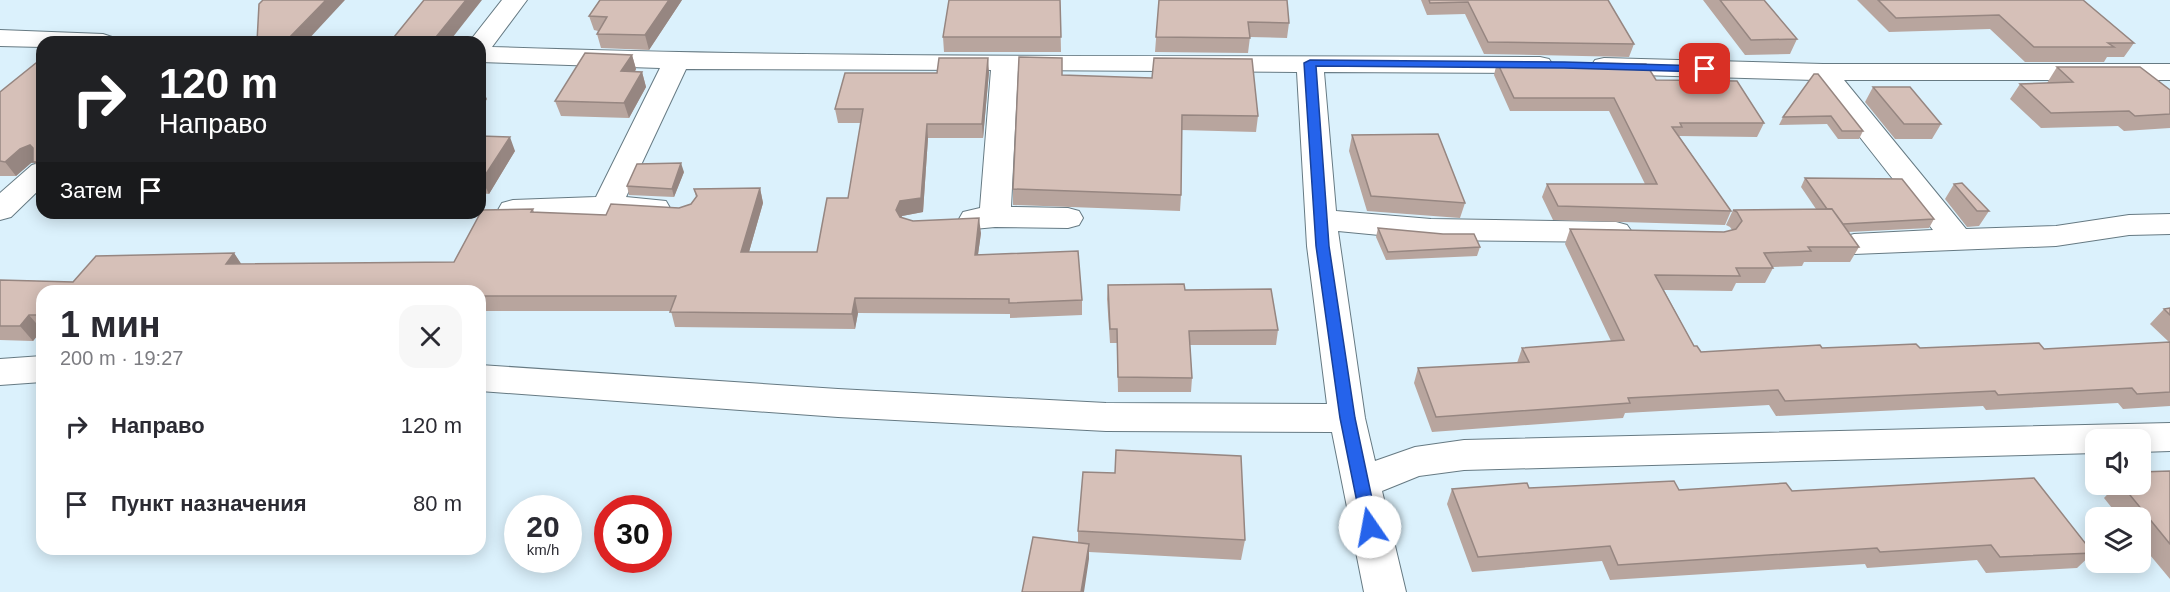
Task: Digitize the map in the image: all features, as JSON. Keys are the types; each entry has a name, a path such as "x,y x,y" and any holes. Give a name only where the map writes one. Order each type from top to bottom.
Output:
{"street":[{"path":"486,37 514,0"},
{"path":"0,38 36,39"},
{"path":"486,54 677,61 1310,63 1570,65 1823,72 2170,72"},
{"path":"607,206 677,61"},
{"path":"995,217 1005,63"},
{"path":"1310,63 1323,246 1347,418 1385,592"},
{"path":"1823,72 1957,239"},
{"path":"0,210 36,177"},
{"path":"513,210 607,206 684,210"},
{"path":"949,221 995,217 1068,218"},
{"path":"1321,219 1361,225 1466,231 1649,233"},
{"path":"1854,244 2056,236 2129,225 2170,224"},
{"path":"0,372 36,369"},
{"path":"486,378 838,403 1106,417 1347,418"},
{"path":"1361,483 1415,462 1464,455 2170,437"}],"building":[{"path":"263,0 326,0 291,36 257,36 259,4"},
{"path":"424,0 466,0 437,36 395,36"},
{"path":"600,0 669,0 645,35 597,34 607,17 589,16"},
{"path":"949,0 1060,0 1061,37 943,37"},
{"path":"1159,0 1287,0 1289,23 1248,22 1250,38 1156,37"},
{"path":"1429,0 1608,0 1634,44 1488,42 1468,2 1430,3"},
{"path":"1720,0 1764,0 1797,39 1751,40"},
{"path":"1878,0 2083,0 2134,43 2108,43 2114,47 2034,47 1999,15 1896,18"},
{"path":"585,53 632,55 621,71 642,72 624,103 555,101"},
{"path":"1019,57 1062,58 1062,75 1152,78 1154,58 1252,59 1258,116 1182,115 1181,195 1013,189"},
{"path":"939,58 988,58 982,124 927,124 921,198 900,201 896,210 900,217 913,221 979,218 975,255 1078,251 1082,300 1009,303 1009,299 855,298 852,314 670,312 676,296 486,296 486,285 36,285 36,315 29,315 20,326 0,326 0,280 73,282 96,256 234,253 226,264 454,262 477,219 486,219 486,210 533,209 531,212 606,215 611,204 679,208 691,204 697,196 694,189 760,188 741,252 817,252 827,198 848,198 863,109 835,109 845,73 937,73"},
{"path":"1497,62 1646,64 1656,80 1737,81 1764,123 1680,123 1682,127 1672,127 1731,211 1558,206 1547,184 1657,184 1614,98 1514,98"},
{"path":"36,63 36,162 33,162 33,148 30,145 20,149 5,162 0,161 0,92"},
{"path":"2057,67 2140,67 2170,90 2170,114 2135,116 2129,111 2051,113 2020,84 2073,82"},
{"path":"1814,74 1818,74 1863,131 1842,131 1831,116 1783,117"},
{"path":"1873,87 1910,87 1941,124 1904,124"},
{"path":"1438,134 1465,203 1371,196 1352,135"},
{"path":"486,136 510,137 486,174"},
{"path":"681,163 672,189 627,186 637,164"},
{"path":"1805,178 1902,179 1934,219 1843,224 1832,209 1827,209"},
{"path":"1962,183 1989,211 1977,211 1954,184"},
{"path":"1832,209 1859,247 1808,247 1811,251 1764,253 1773,268 1736,268 1740,276 1655,275 1694,346 1697,346 1701,352 1820,345 1822,348 1916,344 1920,348 2039,343 2044,349 2170,342 2170,392 2137,394 2132,388 1998,395 1995,391 1785,401 1778,390 1628,398 1630,403 1436,417 1418,368 1529,362 1522,348 1624,340 1570,229 1724,232 1736,229 1742,221 1737,212 1733,210"},
{"path":"1378,228 1443,234 1474,234 1480,247 1388,252"},
{"path":"1184,284 1185,290 1271,289 1278,330 1189,331 1192,378 1118,377 1117,329 1110,329 1108,285"},
{"path":"1116,450 1241,456 1245,540 1078,531 1083,472 1115,473"},
{"path":"2170,471 2170,544 2151,521 2151,507 2140,507 2130,495 2151,495 2151,472"},
{"path":"2034,478 2085,543 2085,553 2000,557 1991,545 1880,552 1877,548 1618,565 1610,546 1478,557 1452,489 1527,483 1529,488 1674,481 1679,490 1786,483 1792,491"},
{"path":"1033,537 1089,544 1081,592 1022,592"}],"route":[{"path":"1370,527 1347,418 1323,246 1310,63 1564,65 1705,69"}]}
